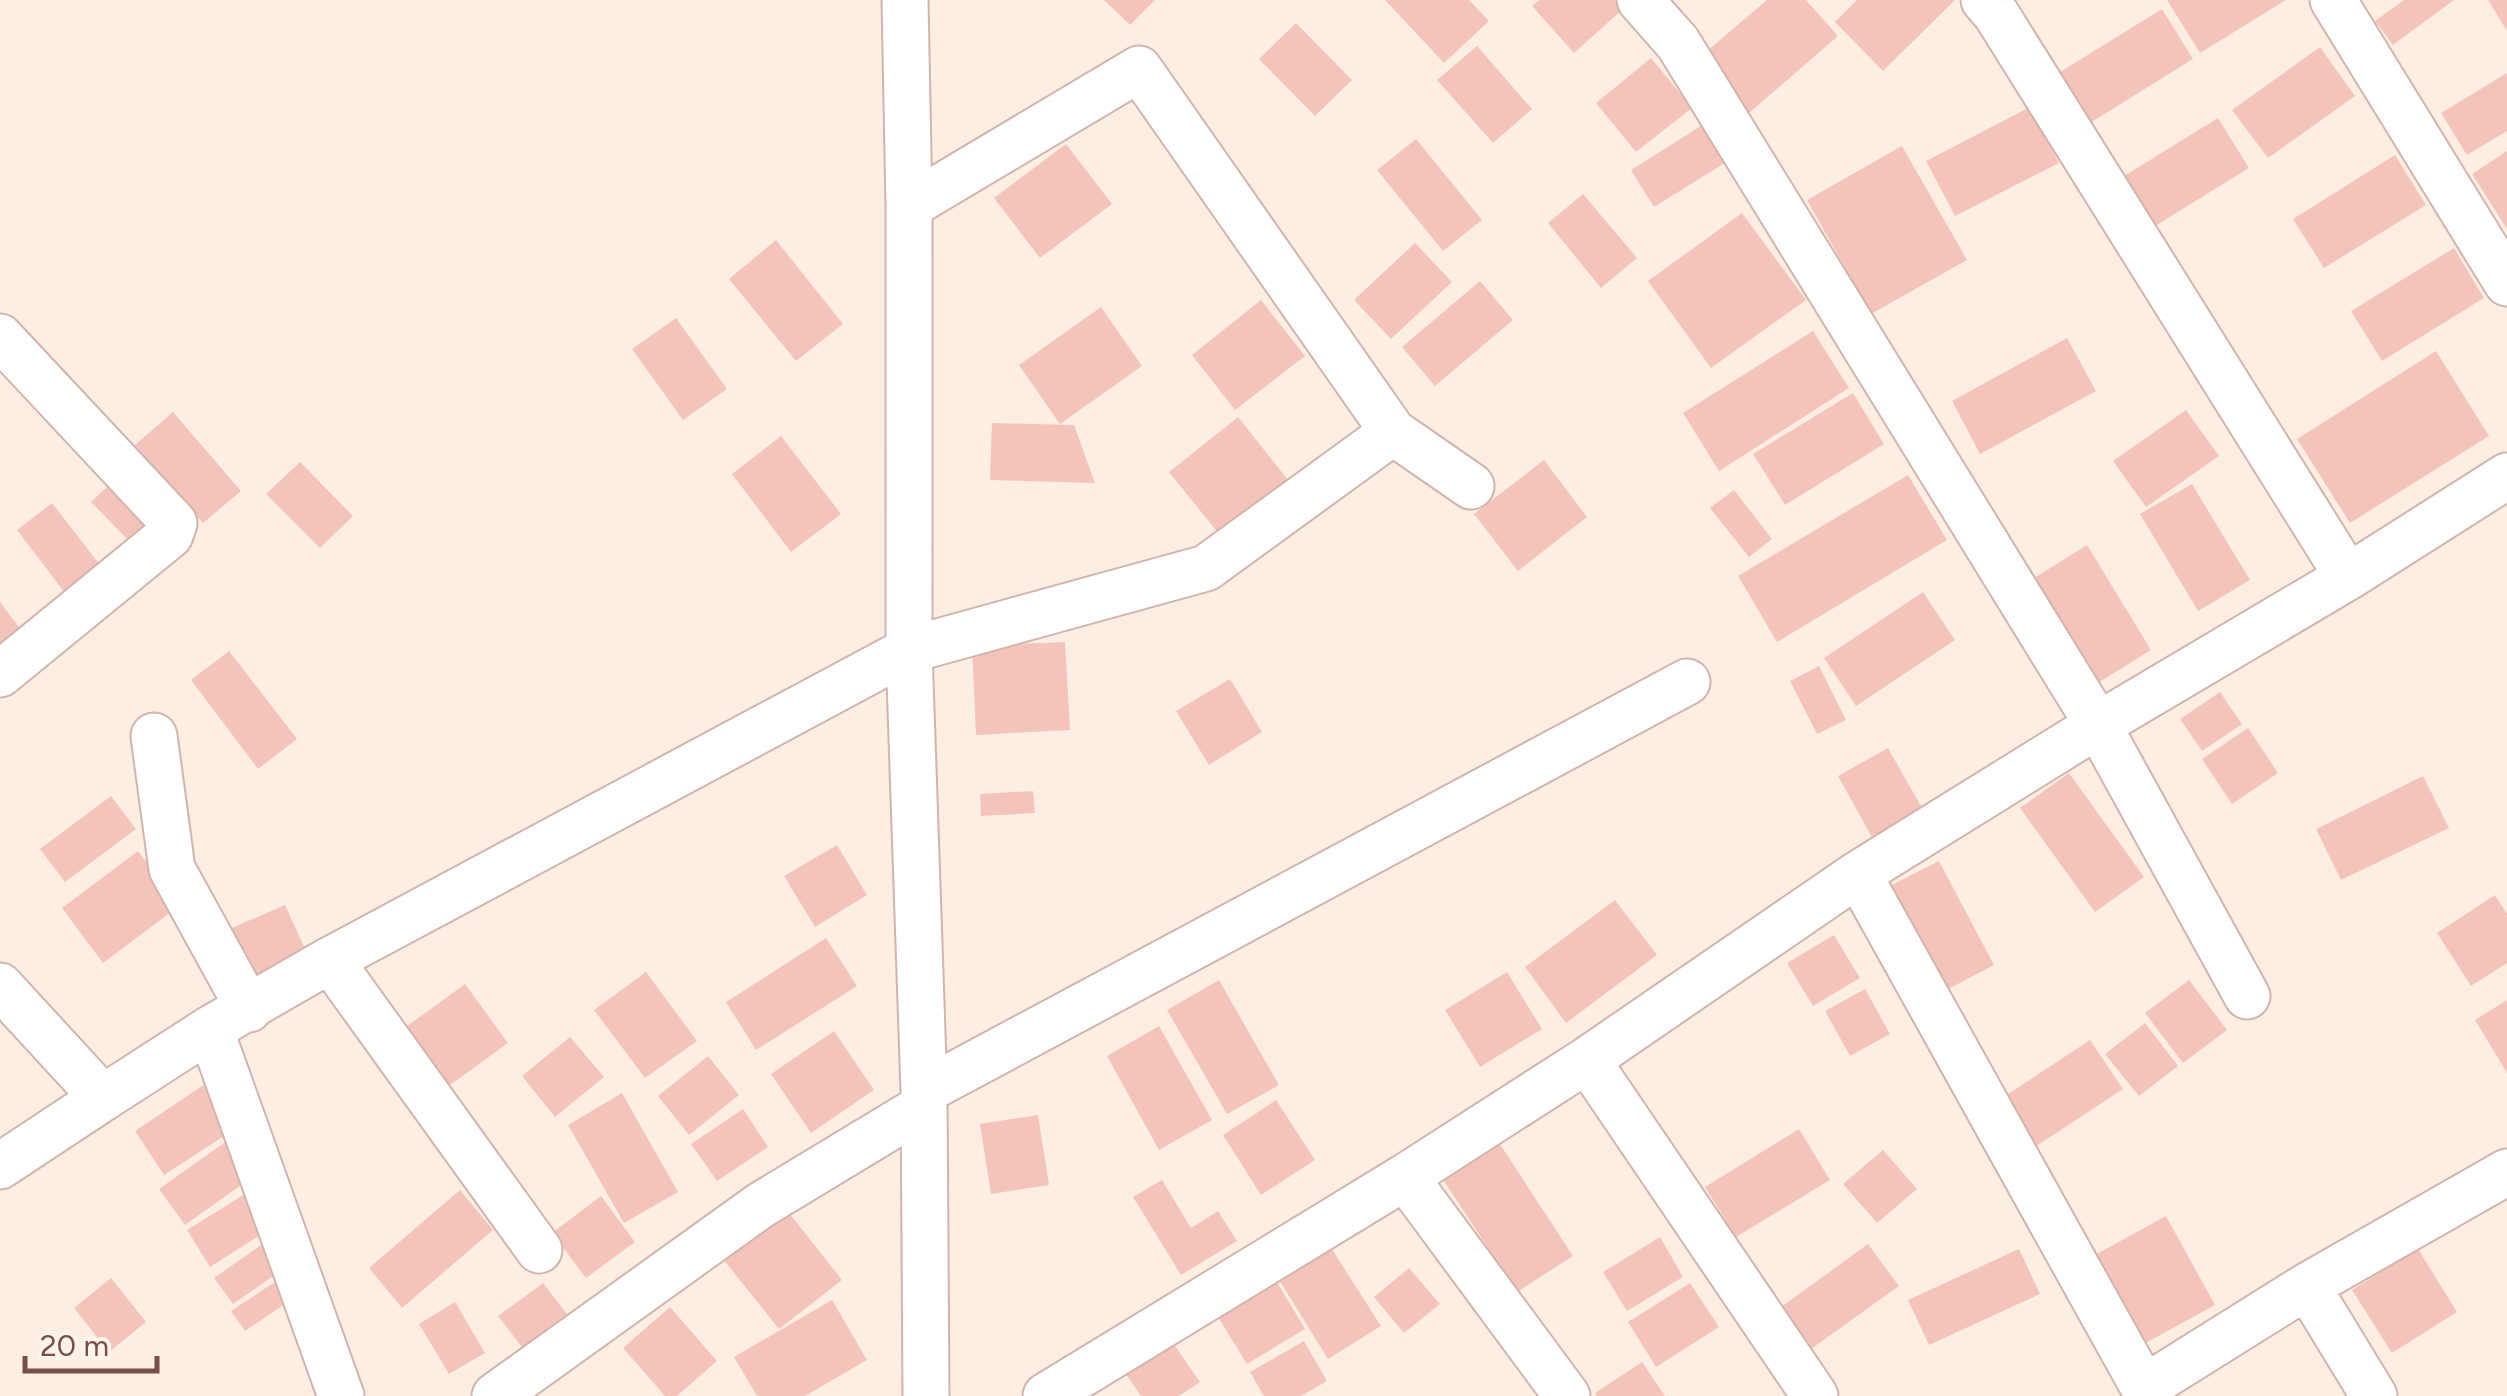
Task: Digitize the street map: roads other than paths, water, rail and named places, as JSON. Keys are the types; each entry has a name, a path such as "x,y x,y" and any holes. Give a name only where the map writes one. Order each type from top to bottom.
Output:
{"street":[{"path":"905,0 909,650 924,1099 926,1396"},
{"path":"1640,0 1678,42 2098,725 2247,996"},
{"path":"1984,0 2348,577"},
{"path":"2333,0 2507,282"},
{"path":"909,206 1139,69 1393,432 1471,486"},
{"path":"0,337 174,523 170,535 0,674"},
{"path":"0,1166 229,1019 330,960 909,650 1206,568 1393,432"},
{"path":"1046,1396 1406,1176 1586,1060 1858,874 2507,476"},
{"path":"495,1396 762,1205 924,1099 1687,682"},
{"path":"154,736 172,869 229,1019 341,1396"},
{"path":"1858,874 2143,1393 2307,1286 2507,1172"},
{"path":"330,960 539,1250"},
{"path":"0,986 103,1098"},
{"path":"1586,1060 1815,1396"},
{"path":"1406,1176 1566,1396"},
{"path":"2307,1286 2374,1396"}]}
